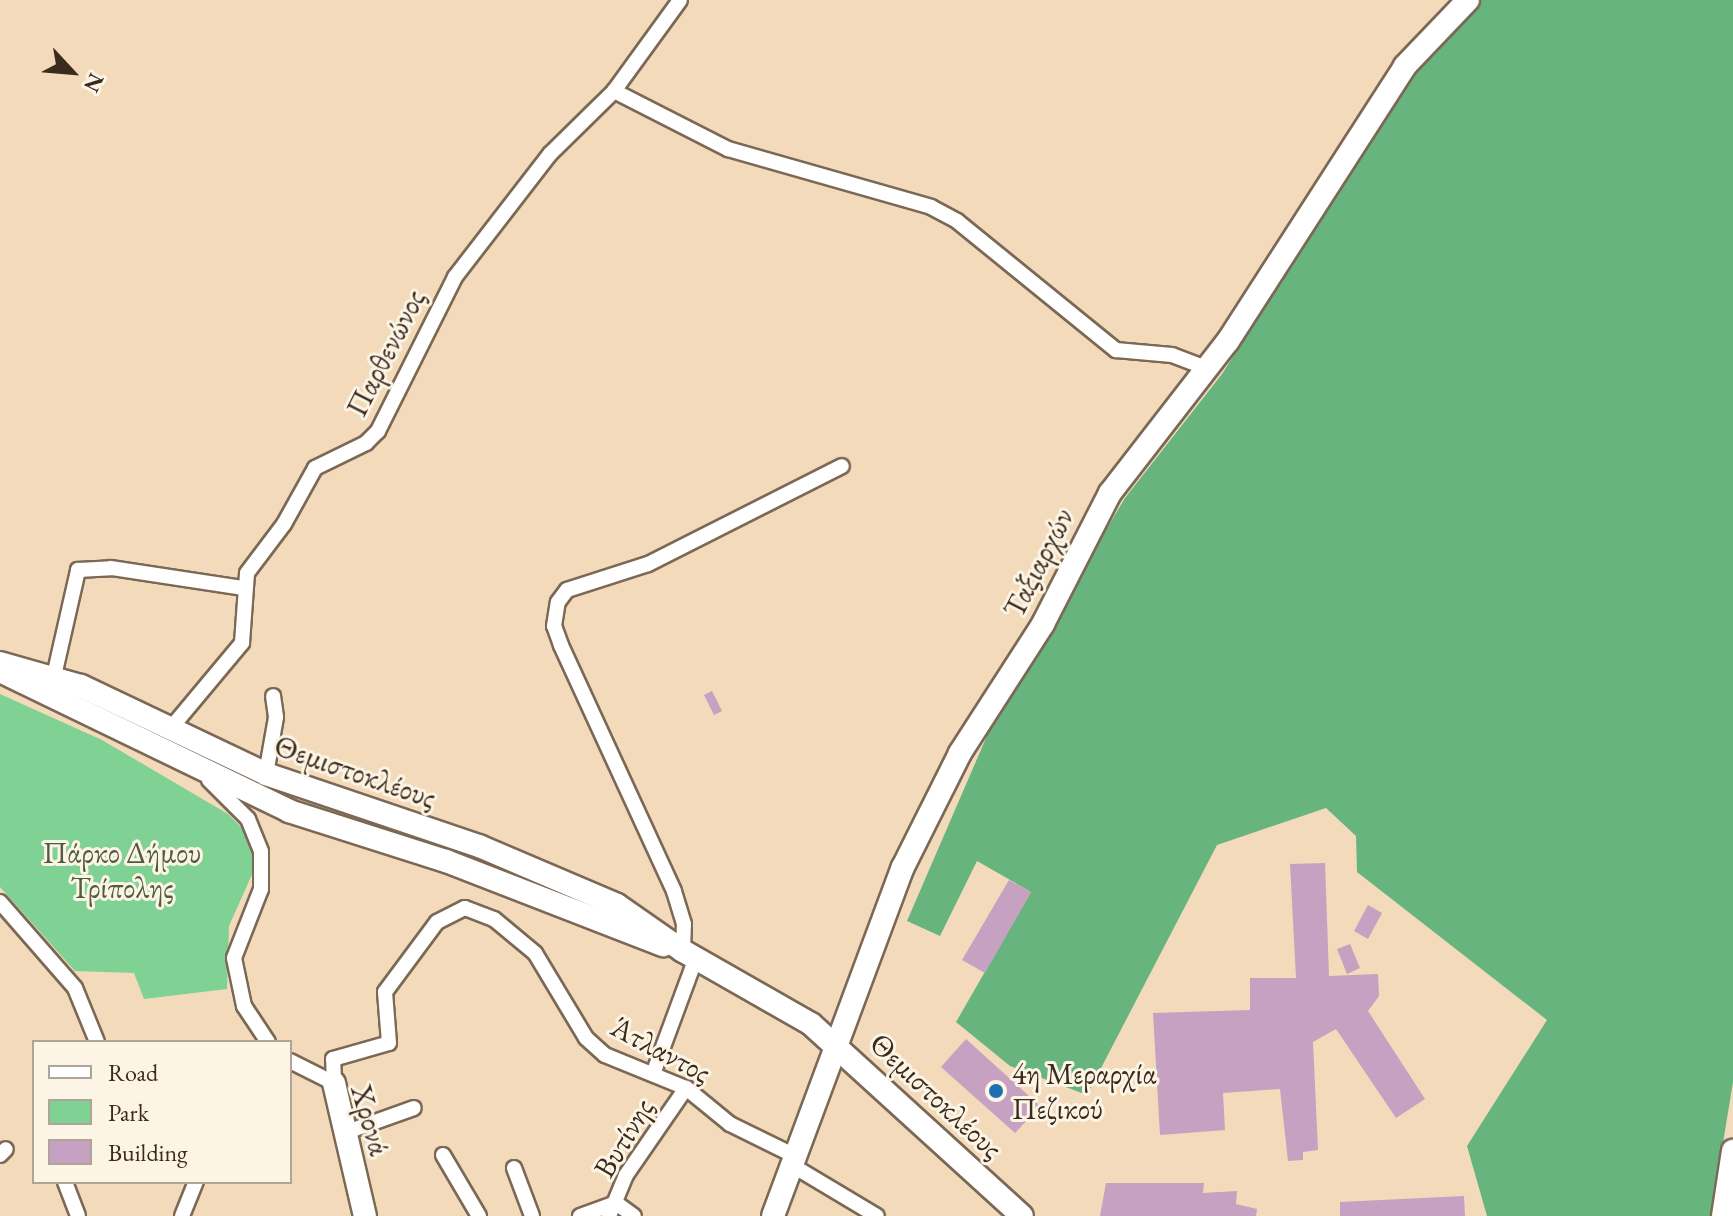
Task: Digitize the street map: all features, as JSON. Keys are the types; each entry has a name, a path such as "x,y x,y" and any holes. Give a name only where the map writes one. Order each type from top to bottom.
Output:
{"street":[{"name":"Παρθενώνος","path":"171,728 242,643 247,621 243,588 252,563 284,524 315,468 366,443 378,431 441,299 465,264 550,154 614,91 680,0"},
{"name":"Ταξιαρχών","path":"773,1216 791,1160 838,1046 903,867 949,774 1043,624 1110,493 1209,369 1395,79 1468,0"},
{"path":"614,91 728,149 931,207 957,221 1116,350 1172,355 1209,369"},
{"path":"653,1074 690,955 684,924 674,891 561,645 554,626 558,602 567,590 648,564 842,466"},
{"path":"54,676 78,570 111,568 243,588"},
{"name":"Θεμιστοκλέους","path":"0,663 54,676 266,774 533,867 617,905 690,955 791,1010 838,1046 1022,1216"},
{"name":"Θεμιστοκλέους","path":"0,671 180,761 289,811 446,861 607,927 690,955"},
{"path":"266,774 276,717 273,696"},
{"path":"180,761 226,794 257,835 261,889 237,943 235,973 244,1006 267,1040"},
{"path":"0,902 75,988 96,1040"},
{"name":"Άτλαντος","path":"334,1083 333,1059 389,1043 385,992 433,926 457,909 481,912 523,941 542,963 586,1038 618,1063 686,1088 730,1124 877,1216"},
{"name":"Χρονά","path":"292,1062 334,1083 365,1216"},
{"name":"Βυτίνης","path":"613,1209 626,1175 686,1088"},
{"path":"344,1133 414,1108"},
{"path":"1723,1216 1733,1151"},
{"path":"443,1155 479,1216"},
{"path":"514,1168 532,1216"},
{"path":"66,1184 78,1216"},
{"path":"182,1216 195,1184"},
{"path":"580,1216 613,1209 634,1216"}],"green space":[{"path":"1478,0 1733,0 1733,1082 1711,1216 1487,1216 1467,1146 1547,1020 1357,872 1356,836 1326,808 1217,845 1087,1095 1010,1066 956,1022 1031,892 977,861 940,936 907,921 999,708 1125,498 1222,374 1412,75"},
{"name":"Πάρκο Δήμου Τρίπολης","path":"0,694 102,740 228,814 250,836 254,870 229,926 227,989 144,999 134,973 75,971 0,887"}],"building":[{"path":"712,691 722,711 714,715 704,695"},
{"path":"1325,863 1329,976 1378,974 1379,996 1368,1011 1425,1099 1396,1118 1336,1029 1313,1042 1318,1150 1303,1152 1303,1160 1288,1161 1280,1089 1223,1093 1225,1130 1160,1135 1153,1013 1250,1010 1250,978 1296,978 1290,864"},
{"path":"1009,880 1031,892 985,973 962,960"},
{"path":"1368,905 1382,913 1368,939 1354,931"},
{"path":"1350,944 1360,968 1347,974 1337,949"},
{"name":"4η Μεραρχία Πεζικού","path":"966,1039 1040,1106 1015,1133 941,1067"},
{"path":"1106,1183 1204,1183 1203,1193 1237,1191 1236,1204 1257,1209 1256,1216 1100,1216"},
{"path":"1464,1196 1465,1216 1340,1216 1340,1202"}],"place":[{"name":"4η Μεραρχία Πεζικού","path":"996,1091"}]}
